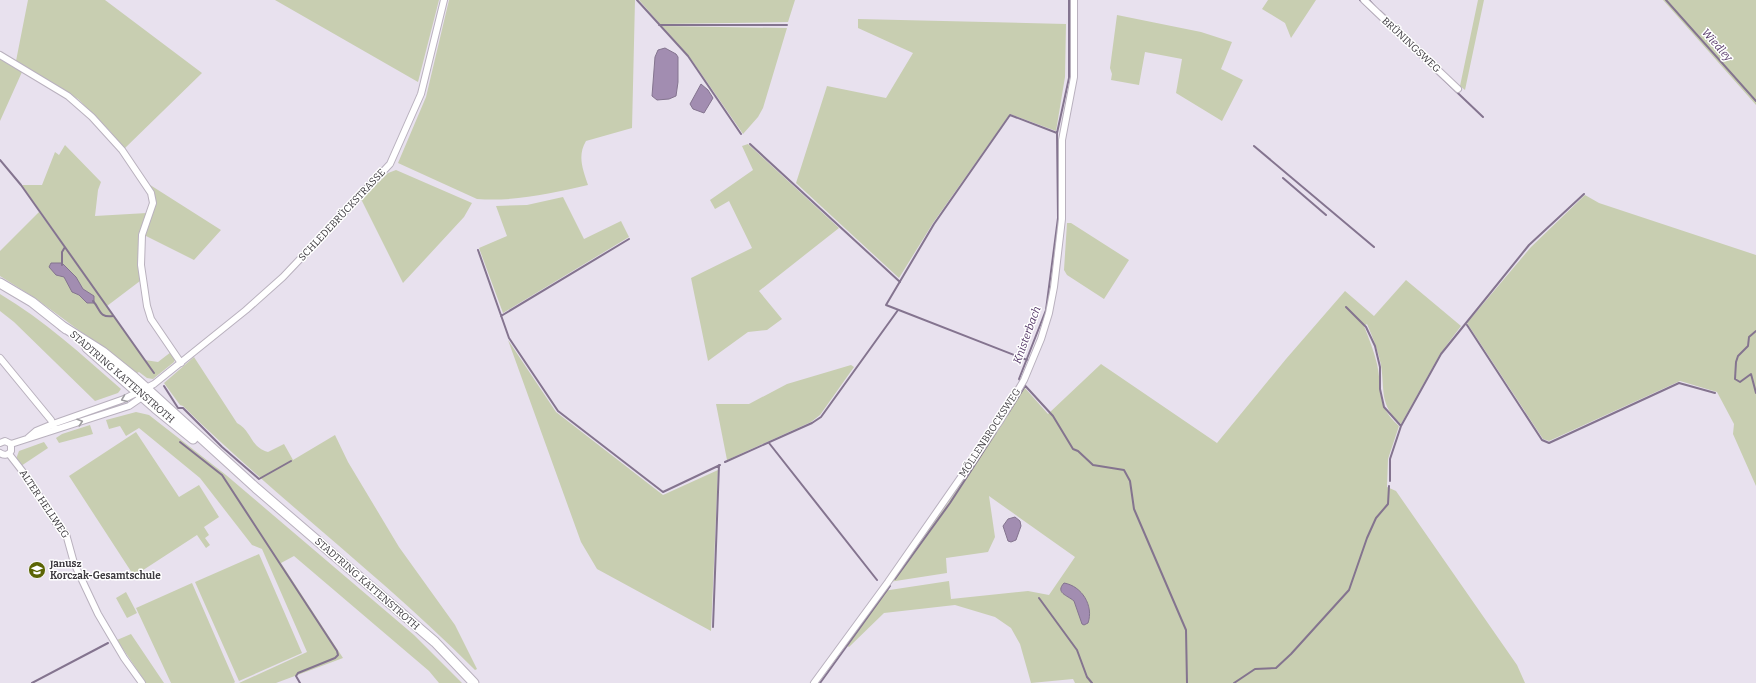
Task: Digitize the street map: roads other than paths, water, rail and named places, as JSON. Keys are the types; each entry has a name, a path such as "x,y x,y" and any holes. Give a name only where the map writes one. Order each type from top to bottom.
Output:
{"main road":[{"name":"STADTRING KATTENSTROTH","path":"0,282 32,302 146,391 435,642 474,683"}],"street":[{"name":"SCHLEDEBRÜCKSTRASSE","path":"11,444 38,436 54,427 129,406 246,310 283,277 390,164 421,94 444,0"},
{"name":"MÖLLENBROCKSWEG","path":"814,683 995,427 1022,383 1042,339 1049,313 1056,271 1062,219 1062,140 1074,77 1074,0"},
{"name":"BRÜNINGSWEG","path":"1364,0 1458,89"},
{"path":"0,55 68,96 92,116 122,150 151,193 153,203 142,235 141,265 147,306 152,319 181,363"},
{"path":"0,358 54,427"},
{"path":"0,453 4,455 11,451 11,444 1,442"},
{"name":"ALTER HELLWEG","path":"8,454 30,481 56,523 66,534 74,563 98,614 124,658 142,683"}],"waterway":[{"path":"637,0 688,56 741,134"},
{"name":"Knisterbach","path":"1069,0 1069,78 1057,133 1058,218 1046,310 1019,379 1053,416 1073,449 1078,451 1093,465 1124,470 1130,481 1134,509 1186,630 1187,683"},
{"path":"1360,0 1483,117"},
{"path":"1369,0 1375,7"},
{"name":"Wiedley","path":"1666,0 1756,101"},
{"path":"1380,11 1436,64"},
{"path":"659,25 787,25"},
{"path":"1027,360 886,305 934,224 1010,115 1057,133"},
{"path":"750,144 900,282"},
{"path":"1254,146 1374,247"},
{"path":"0,160 21,185 154,373"},
{"path":"1283,178 1326,215"},
{"path":"1390,481 1390,459 1401,426 1441,354 1529,245 1584,194"},
{"path":"501,316 629,239"},
{"path":"62,265 62,252 65,247"},
{"path":"478,250 509,338 558,411 663,492 720,465"},
{"path":"93,301 103,315 113,316"},
{"path":"1346,307 1366,327 1375,346 1380,367 1380,389 1384,407 1401,426"},
{"path":"725,462 812,423 821,417 898,310"},
{"path":"1467,325 1542,440 1549,443 1679,383 1715,393"},
{"path":"1756,331 1749,337 1748,346 1738,356 1736,362 1735,379 1740,382 1751,374 1756,393"},
{"path":"164,386 178,408 183,408 222,447 259,479 291,461"},
{"path":"1007,415 1025,386"},
{"path":"895,579 950,503 996,432"},
{"path":"180,442 222,475 337,651 338,655 335,658 298,673 296,676 300,683"},
{"path":"769,443 877,580"},
{"path":"713,627 719,465"},
{"path":"1234,683 1255,669 1276,668 1291,654 1349,590 1367,538 1376,518 1388,504 1389,486"},
{"path":"820,683 890,586"},
{"path":"1039,598 1077,650 1087,677 1092,683"},
{"path":"32,683 108,643"}],"place":[{"name":"Janusz Korczak-Gesamtschule","path":"37,570"}]}
